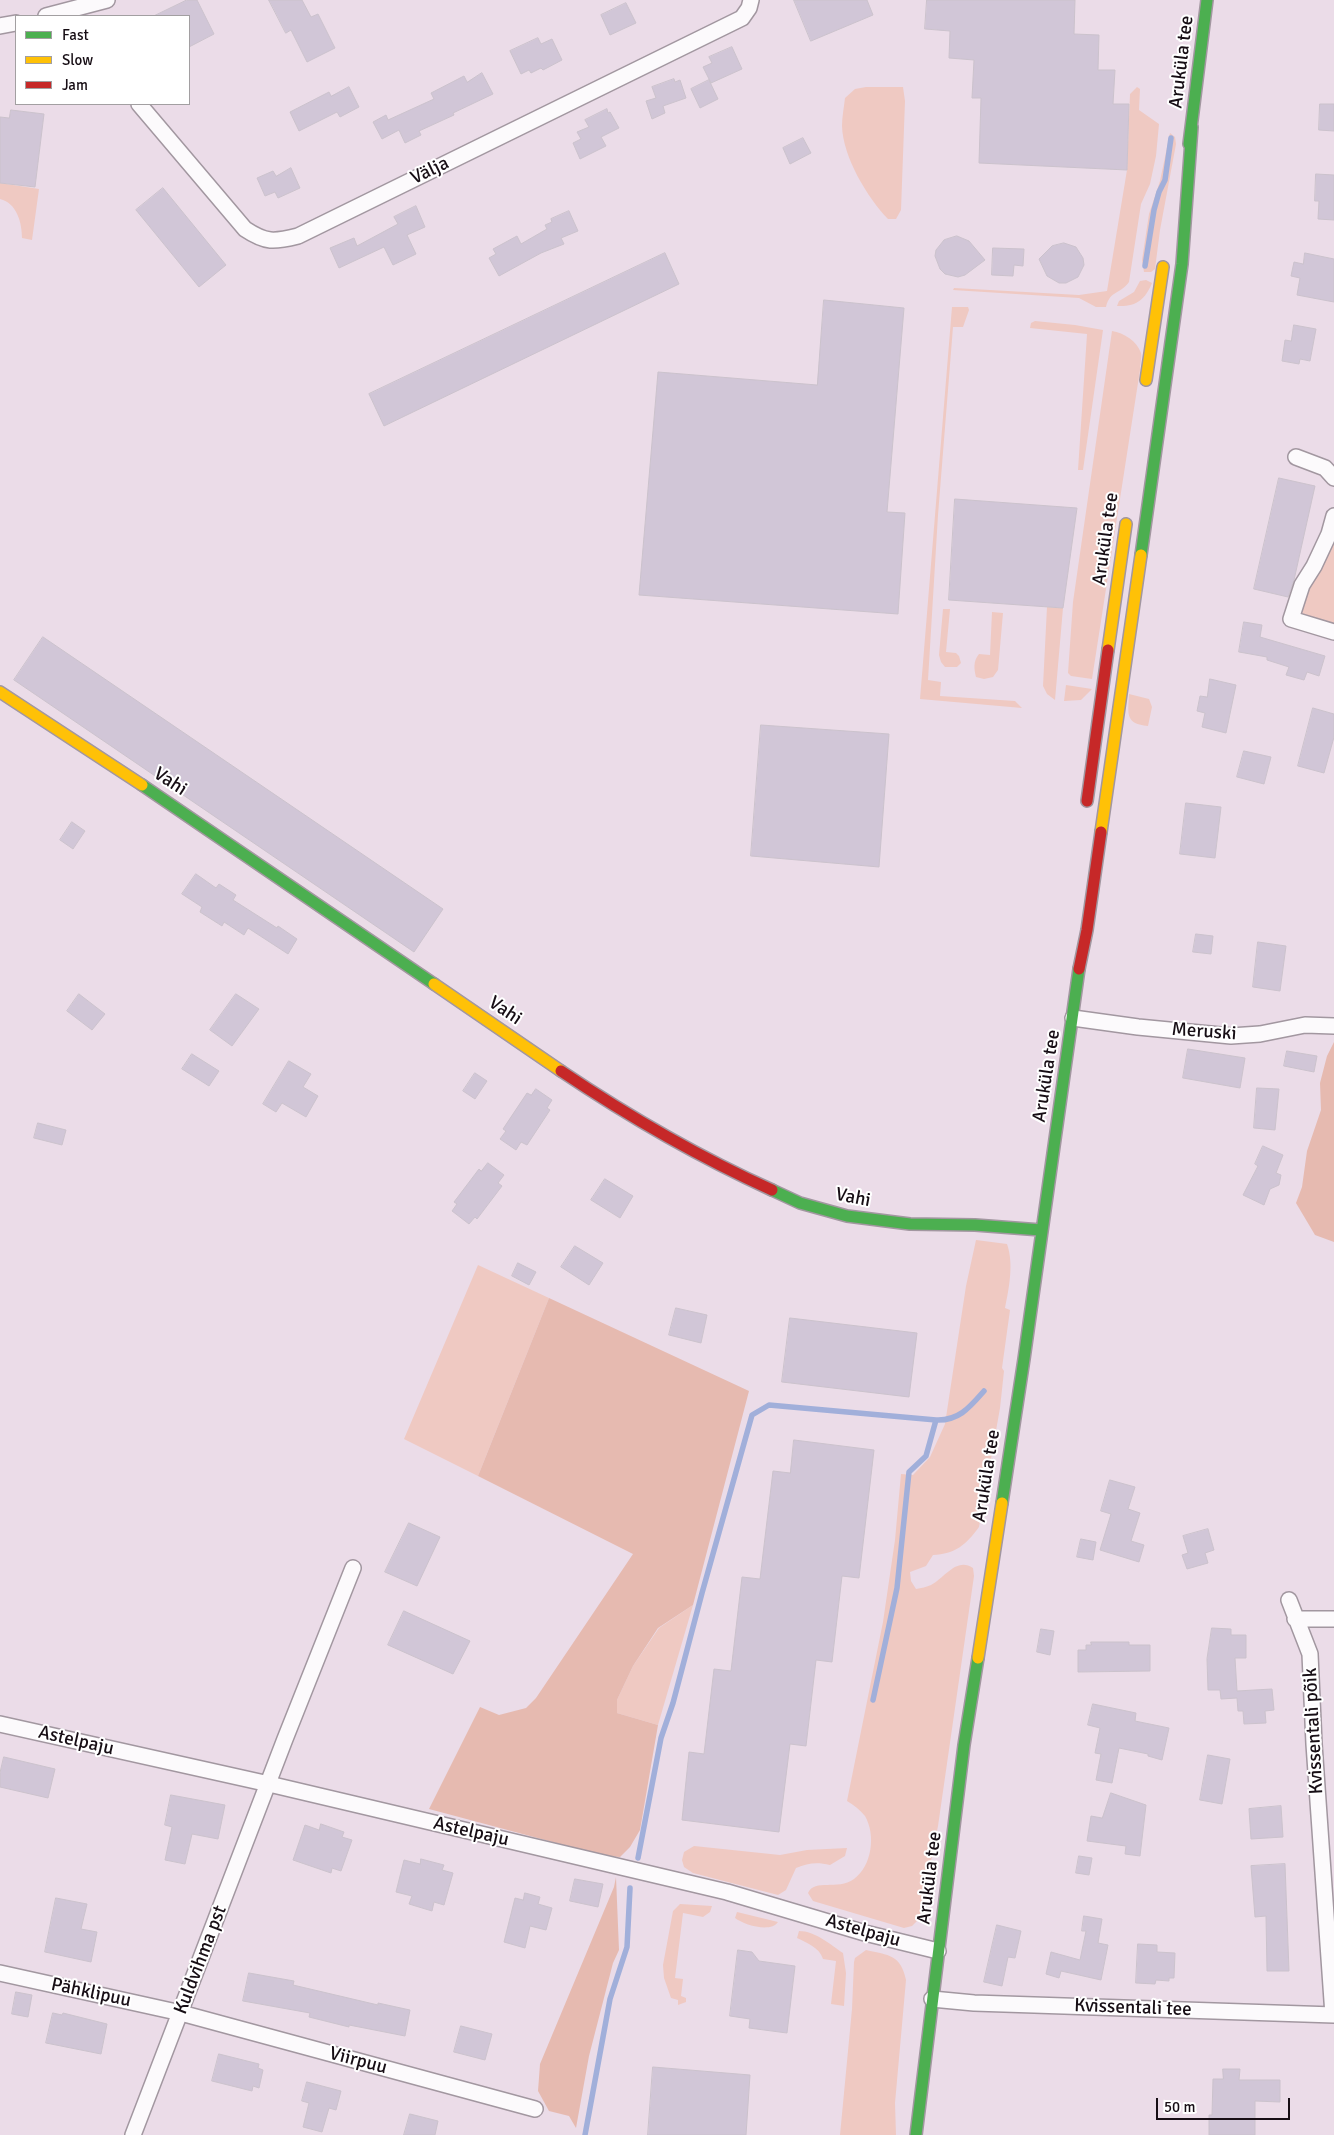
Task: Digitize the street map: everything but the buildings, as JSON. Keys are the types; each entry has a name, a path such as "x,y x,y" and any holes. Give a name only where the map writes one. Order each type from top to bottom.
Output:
{"main road":[{"name":"Aruküla tee","path":"916,2135 964,1745 1024,1359 1041,1230 1080,960 1087,930 1182,264 1192,127 1207,0"},
{"name":"Aruküla tee","path":"1174,213 1192,127"},
{"path":"1145,390 1153,328 1167,251"},
{"name":"Aruküla tee","path":"1085,816 1127,513"},
{"name":"Vahi","path":"0,692 184,813 607,1102 739,1175 800,1203 847,1216 910,1224 975,1225 1041,1230"},
{"name":"Aruküla tee","path":"1080,901 1080,960"}],"street":[{"path":"53,0 65,14 107,0"},
{"name":"Välja","path":"140,105 245,229 260,239 276,241 298,236 742,18 749,8 751,0"},
{"path":"0,26 15,23"},
{"path":"1296,456 1325,468 1334,478"},
{"path":"1334,516 1329,534 1314,566 1302,585 1291,619 1334,632"},
{"name":"Meruski","path":"1073,1018 1138,1027 1231,1036 1260,1034 1305,1025 1334,1026"},
{"name":"Kuldvihma pst","path":"133,2135 269,1784 285,1738 353,1568"},
{"name":"Kvissentali põik","path":"1289,1600 1310,1654 1314,1744 1333,2015"},
{"path":"1295,1619 1334,1619"},
{"name":"Astelpaju","path":"0,1724 269,1784 727,1892 865,1933 938,1951"},
{"name":"Pähklipuu","path":"0,1973 181,2013"},
{"name":"Kvissentali tee","path":"932,1999 974,2003 1333,2015"},
{"name":"Viirpuu","path":"181,2013 535,2109"}],"shaded area":[{"path":"866,87 903,87 905,101 901,210 896,219 888,219 864,188 851,163 843,138 842,123 845,98 855,89"},
{"path":"1137,87 1140,89 1139,110 1159,124 1156,156 1150,184 1141,204 1129,282 1126,286 1110,298 1106,307 1096,307 1079,298 953,290 954,288 1079,295 1107,291 1127,170 1130,94"},
{"path":"1170,133 1175,137 1176,144 1160,230 1155,269 1151,272 1144,272 1142,260 1149,214 1160,181"},
{"path":"0,183 39,189 32,240 22,238 20,220 17,214 11,205 0,199"},
{"path":"1146,280 1152,283 1143,298 1135,304 1117,306 1119,301 1134,292 1140,281"},
{"path":"952,307 968,307 969,310 963,327 953,327 938,515 928,680 941,682 940,696 1015,701 1022,708 920,699"},
{"path":"1035,321 1103,330 1083,470 1078,470 1087,334 1030,328 1031,323"},
{"path":"1112,331 1133,341 1141,353 1141,357 1092,679 1071,676 1068,673 1073,602"},
{"path":"1334,540 1334,624 1302,614 1308,581"},
{"path":"1047,607 1063,608 1055,700 1047,694 1043,686"},
{"path":"943,609 950,609 946,652 956,653 959,656 961,663 957,667 945,667 939,655"},
{"path":"992,612 1003,613 998,670 993,677 984,679 976,677 974,665 979,654 990,655"},
{"path":"1066,685 1092,689 1081,700 1064,701"},
{"path":"1129,694 1149,699 1152,707 1148,726 1135,723 1130,717 1128,707"},
{"path":"1334,1042 1334,1242 1315,1235 1296,1203 1302,1187 1307,1151 1321,1110 1320,1083 1327,1056"},
{"path":"976,1240 1007,1244 1009,1252 1010,1276 1005,1308 1010,1310 1002,1368 1004,1371 1000,1408 979,1527 965,1544 948,1553 933,1555 926,1566 910,1572 911,1581 916,1589 931,1585 961,1565 973,1568 974,1576 938,1826 919,1919 912,1926 904,1928 813,1901 808,1893 816,1886 841,1884 854,1879 865,1866 868,1858 871,1841 868,1824 865,1816 847,1801 883,1622 895,1540 901,1474 913,1475 930,1457 945,1424 966,1286"},
{"path":"478,1265 549,1298 478,1476 404,1439"},
{"path":"549,1298 749,1391 693,1605 658,1628 633,1666 617,1700 617,1713 658,1725 640,1830 630,1847 620,1857 605,1856 429,1809 480,1707 499,1715 526,1708 536,1698 633,1554 478,1476"},
{"path":"693,1605 658,1725 617,1713 617,1700 633,1666 659,1628"},
{"path":"694,1846 780,1855 807,1850 847,1848 845,1856 830,1865 813,1864 796,1868 786,1890 778,1895 693,1873 684,1867 682,1860 684,1852"},
{"path":"616,1877 619,1950 613,1963 589,2056 576,2128 569,2116 549,2111 538,2091 540,2064 614,1887"},
{"path":"680,1904 712,1906 710,1912 703,1917 683,1913 675,1978 683,1979 681,1996 686,1998 686,2002 678,2005 678,2000 671,1998 664,1978 663,1965 673,1911"},
{"path":"737,1912 778,1922 770,1927 757,1927 735,1918"},
{"path":"799,1931 817,1936 843,1953 846,1973 844,2006 831,2004 836,1961 823,1959 816,1948 797,1938"},
{"path":"866,1950 887,1955 897,1961 901,1965 906,1980 895,2103 896,2135 840,2135 852,2009 854,1962 855,1958"}],"waterway":[{"path":"1145,266 1154,210 1159,192 1165,180 1171,138"},
{"path":"638,1858 661,1738 673,1703 752,1415 769,1405 944,1420 963,1412 984,1391"},
{"path":"873,1700 897,1588 909,1472 926,1456 936,1420"},
{"path":"585,2135 610,1999 627,1947 630,1888"}],"traffic: fast":[{"path":"1189,144 1207,0"},
{"path":"1141,555 1182,264 1192,127"},
{"path":"142,785 434,984"},
{"path":"1002,1503 1079,969"},
{"path":"772,1190 800,1203 847,1216 910,1224 975,1225 1041,1230"},
{"path":"916,2135 964,1745 978,1658"}],"traffic: slow":[{"path":"1146,380 1163,267"},
{"path":"1108,650 1126,524"},
{"path":"1101,832 1141,555"},
{"path":"0,692 142,785"},
{"path":"434,984 561,1071"},
{"path":"978,1658 1002,1503"}],"traffic: jam":[{"path":"1087,801 1108,650"},
{"path":"1079,969 1087,930 1101,832"},
{"path":"561,1071 664,1135 772,1190"}]}
